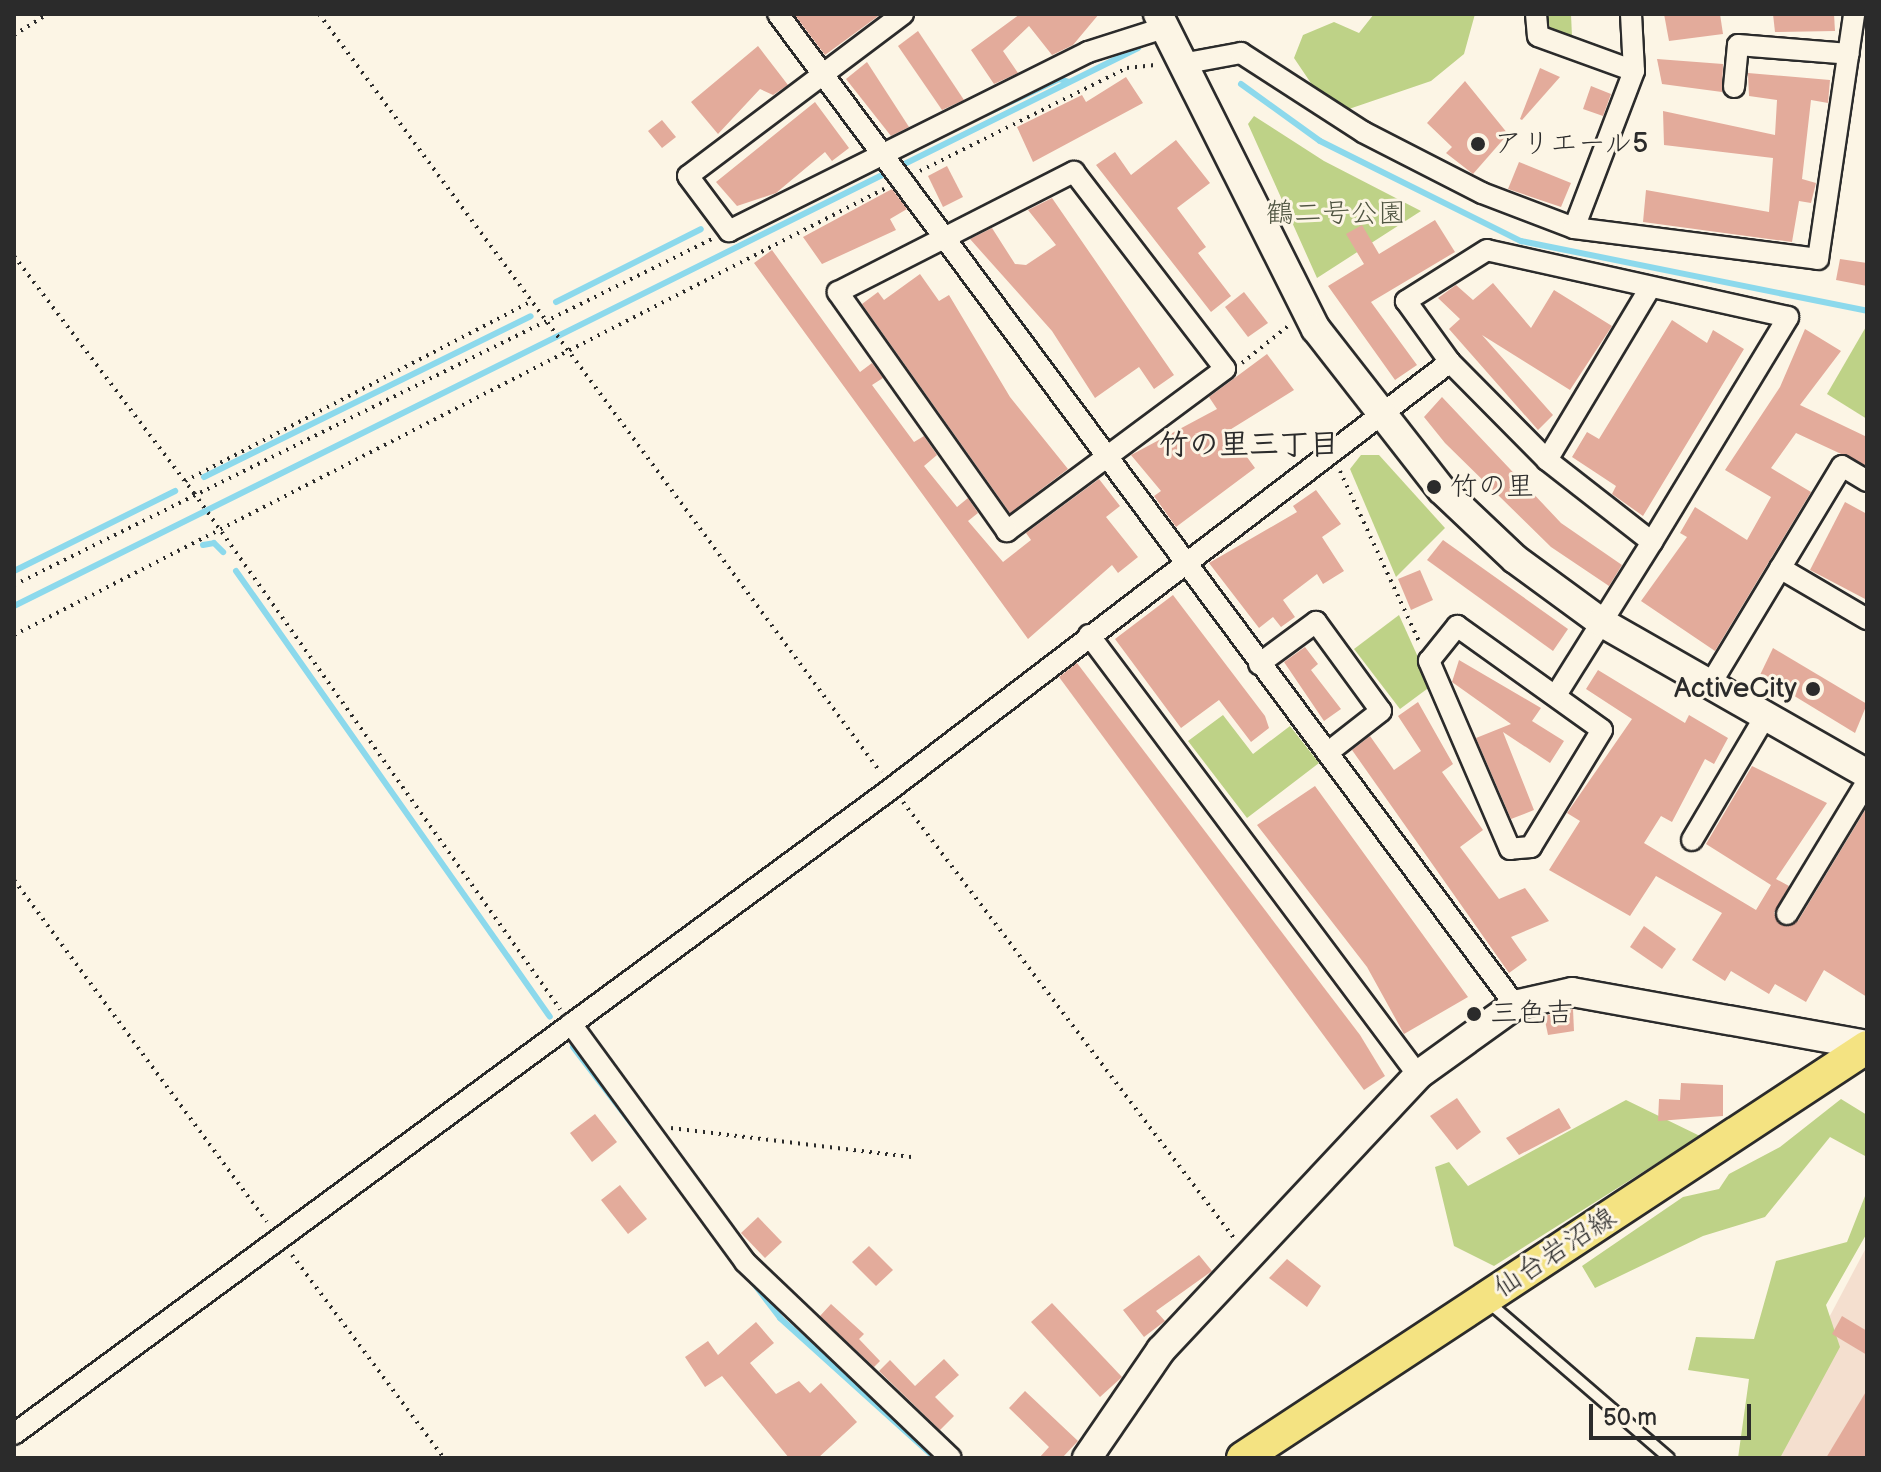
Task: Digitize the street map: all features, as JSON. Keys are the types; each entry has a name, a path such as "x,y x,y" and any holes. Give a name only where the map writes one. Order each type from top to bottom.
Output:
{"main road":[{"name":"仙台岩沼線","path":"1243,1458 1867,1046"}],"street":[{"path":"778,14 1105,458 1515,1005"},
{"path":"903,14 688,176 729,231 893,167 1088,52 1162,20 1175,64 1316,329 1380,418 1474,521 1601,622 1867,774"},
{"path":"1536,14 1538,36 1634,71"},
{"path":"1574,228 1634,71 1631,14"},
{"path":"1175,64 1241,53 1363,132 1482,193 1574,228 1818,259 1854,14"},
{"path":"1734,87 1738,45 1849,54"},
{"path":"1074,172 1225,369 1007,531 838,292 941,234 1074,172"},
{"path":"1556,695 1652,542 1788,317 1487,250 1406,301 1450,362 1547,460 1652,542"},
{"path":"1547,460 1650,288"},
{"path":"14,1434 892,788 1450,362"},
{"path":"1711,683 1842,466 1867,481"},
{"path":"1780,568 1867,619"},
{"path":"1259,664 1316,622 1381,711 1327,753"},
{"path":"1457,626 1556,695 1602,730 1531,847 1510,849 1429,661 1457,626"},
{"path":"1089,635 1418,1075"},
{"path":"1692,840 1766,715"},
{"path":"1787,914 1867,782"},
{"path":"1087,1458 1161,1350 1418,1075 1515,1005 1572,992 1867,1046"},
{"path":"571,1024 745,1262 951,1458"}],"lane":[{"path":"1485,1299 1669,1458"}],"path":[{"path":"14,35 47,14"},
{"path":"319,14 892,788 1247,1256"},
{"path":"14,635 738,264 893,167 1127,68 1175,64"},
{"path":"14,585 194,493 549,323 729,231"},
{"path":"14,256 194,493 571,1024"},
{"path":"185,481 532,301"},
{"path":"1225,369 1291,324"},
{"path":"1340,471 1429,661"},
{"path":"14,880 444,1458"},
{"path":"645,1125 911,1157"}],"shaded area":[{"path":"1867,1246 1867,1458 1778,1458 1815,1344"}],"green space":[{"path":"1374,14 1475,14 1464,54 1431,81 1346,110 1321,98 1294,58 1303,35 1334,22 1359,33"},
{"path":"1547,14 1571,14 1572,37 1550,28"},
{"name":"鶴二号公園","path":"1254,116 1324,161 1421,211 1317,278 1248,124"},
{"path":"1867,325 1867,419 1827,394"},
{"path":"1361,455 1379,455 1445,528 1396,577 1350,469"},
{"path":"1399,615 1431,686 1400,709 1354,649"},
{"path":"1223,715 1253,754 1290,726 1319,763 1247,818 1188,741"},
{"path":"1841,1099 1867,1115 1867,1157 1830,1137 1765,1217 1703,1236 1595,1288 1582,1266 1683,1197 1719,1189 1729,1174 1780,1147"},
{"path":"1626,1100 1700,1136 1494,1266 1454,1246 1435,1167 1449,1162 1468,1186"},
{"path":"1867,1191 1867,1233 1826,1305 1840,1347 1780,1458 1738,1458 1749,1379 1688,1370 1696,1337 1754,1339 1776,1261 1847,1242"}],"building":[{"path":"794,14 881,14 825,55"},
{"path":"1020,14 1099,14 1073,45 1052,55 1029,26 1003,51 1018,73 994,84 971,50"},
{"path":"1664,14 1720,14 1723,34 1669,41"},
{"path":"1773,14 1834,14 1835,31 1775,32"},
{"path":"918,31 964,100 942,110 898,46"},
{"path":"758,46 788,85 773,95 760,89 718,134 691,102"},
{"path":"1657,59 1723,64 1722,92 1662,84"},
{"path":"867,62 909,127 891,136 846,79"},
{"path":"1540,68 1560,77 1522,120 1520,119"},
{"path":"1748,73 1830,80 1828,103 1811,100 1802,179 1816,183 1811,203 1799,201 1792,242 1643,222 1646,190 1769,212 1773,158 1664,145 1663,111 1775,135 1777,100 1749,96"},
{"path":"1126,77 1143,103 1033,162 1017,127 1082,95 1086,102"},
{"path":"1465,81 1508,134 1473,174 1446,153 1452,147 1427,123"},
{"path":"1591,86 1611,94 1603,116 1583,109"},
{"path":"815,102 849,148 832,161 825,152 776,193 737,206 716,182"},
{"path":"662,120 676,137 662,148 648,131"},
{"path":"1176,140 1210,183 1177,208 1206,247 1198,253 1231,296 1211,312 1096,165 1115,152 1131,175"},
{"path":"1519,162 1571,183 1561,207 1508,189"},
{"path":"947,166 963,197 943,207 928,176"},
{"path":"892,189 907,209 890,219 896,230 822,264 803,237"},
{"path":"1052,198 1174,375 1154,389 1139,367 1095,398 1052,331 970,239 992,228 1015,264 1026,265 1056,245 1028,210"},
{"path":"1435,220 1455,252 1371,302 1417,365 1395,380 1328,286 1364,264 1346,234 1362,225 1379,254"},
{"path":"772,250 860,372 872,363 883,378 872,385 914,442 924,436 937,455 924,466 957,507 968,498 978,513 968,521 1003,562 1031,540 1026,533 1099,479 1120,506 1106,517 1138,557 1118,573 1112,565 1028,639 754,263"},
{"path":"1840,259 1867,263 1867,286 1836,280"},
{"path":"920,274 939,301 949,295 1010,397 1068,469 1010,513 862,304 878,292 884,300"},
{"path":"1493,283 1531,328 1554,290 1612,326 1570,390 1482,335 1553,415 1538,430 1449,329 1460,319 1438,298 1456,285 1473,300"},
{"path":"1244,292 1268,323 1248,337 1225,307"},
{"path":"1672,320 1707,343 1713,330 1744,349 1643,516 1612,494 1616,486 1572,457 1587,432 1599,439"},
{"path":"1805,329 1841,351 1800,405 1867,437 1867,466 1796,433 1771,468 1811,492 1715,651 1641,601 1687,537 1680,533 1695,507 1747,540 1771,497 1725,470 1780,387"},
{"path":"1267,354 1294,390 1228,431 1255,468 1176,527 1154,496 1161,491 1131,455 1217,409 1209,397"},
{"path":"1442,397 1561,523 1622,565 1609,586 1551,547 1445,443 1424,417"},
{"path":"1316,490 1341,524 1322,537 1344,571 1323,584 1317,574 1283,600 1295,617 1281,627 1273,617 1259,628 1209,563 1297,512 1293,506"},
{"path":"1845,502 1867,514 1867,600 1810,570"},
{"path":"1443,540 1568,629 1553,651 1427,560"},
{"path":"1420,570 1433,600 1411,610 1398,579"},
{"path":"1173,595 1265,716 1269,728 1251,742 1219,700 1181,728 1115,639"},
{"path":"1305,647 1318,664 1311,670 1341,709 1324,721 1284,662"},
{"name":"ActiveCity","path":"1773,648 1867,704 1855,733 1760,675"},
{"path":"1459,660 1541,708 1532,721 1564,741 1550,763 1503,732 1534,810 1511,819 1476,738 1511,724 1452,682"},
{"path":"1077,663 1360,1035 1385,1076 1364,1090 1059,677"},
{"path":"1598,670 1685,723 1689,715 1728,738 1714,764 1705,759 1672,822 1661,816 1644,843 1756,910 1771,885 1706,844 1752,766 1827,803 1776,879 1789,886 1774,913 1781,925 1798,921 1867,807 1867,997 1824,970 1806,1002 1775,984 1769,994 1731,971 1725,981 1692,960 1722,913 1656,876 1630,916 1549,870 1580,821 1567,813 1632,719 1586,689"},
{"path":"1418,702 1453,764 1442,772 1483,830 1460,847 1499,899 1525,888 1549,921 1511,937 1527,960 1509,973 1352,750 1370,736 1394,770 1421,751 1398,716"},
{"path":"1315,786 1468,997 1404,1034 1367,967 1257,825"},
{"path":"1644,926 1676,949 1662,969 1630,947"},
{"path":"1573,1009 1574,1031 1548,1035 1544,1016"},
{"path":"1681,1083 1723,1085 1723,1116 1658,1121 1659,1099 1680,1100"},
{"path":"1457,1098 1481,1132 1457,1150 1430,1116"},
{"path":"1559,1108 1571,1128 1519,1155 1506,1138"},
{"path":"595,1114 617,1142 592,1162 570,1133"},
{"path":"620,1185 647,1219 628,1234 601,1200"},
{"path":"758,1217 782,1242 765,1258 741,1233"},
{"path":"869,1246 893,1270 876,1286 852,1262"},
{"path":"1199,1255 1212,1271 1156,1311 1165,1321 1144,1337 1123,1310"},
{"path":"1287,1259 1321,1286 1307,1307 1269,1278"},
{"path":"1052,1303 1122,1377 1100,1397 1031,1322"},
{"path":"831,1304 864,1334 859,1339 880,1361 874,1367 820,1316"},
{"path":"1842,1316 1867,1331 1867,1355 1832,1334"},
{"path":"756,1322 774,1343 750,1363 776,1394 799,1381 810,1393 821,1383 857,1422 818,1458 789,1458 722,1376 705,1387 685,1357 708,1341 718,1355"},
{"path":"944,1359 959,1375 935,1397 954,1416 940,1430 879,1371 890,1360 915,1386"},
{"path":"1867,1390 1867,1458 1826,1458"},
{"path":"1025,1391 1078,1441 1062,1458 1039,1458 1049,1447 1009,1408"}],"waterway":[{"path":"14,606 1138,48"},
{"path":"985,114 1059,79 1069,82"},
{"path":"1241,84 1320,141 1521,241 1867,311"},
{"path":"556,302 701,229"},
{"path":"204,477 531,316"},
{"path":"14,571 175,491"},
{"path":"203,545 214,543 223,552"},
{"path":"236,571 550,1017"},
{"path":"573,1047 780,1318 935,1458"}],"place":[{"name":"アリエール5","path":"1478,144"},
{"name":"竹の里","path":"1434,487"},
{"name":"ActiveCity","path":"1813,689"},
{"name":"三色吉","path":"1474,1014"}],"district":[{"name":"竹の里三丁目","path":"1249,445"}]}
